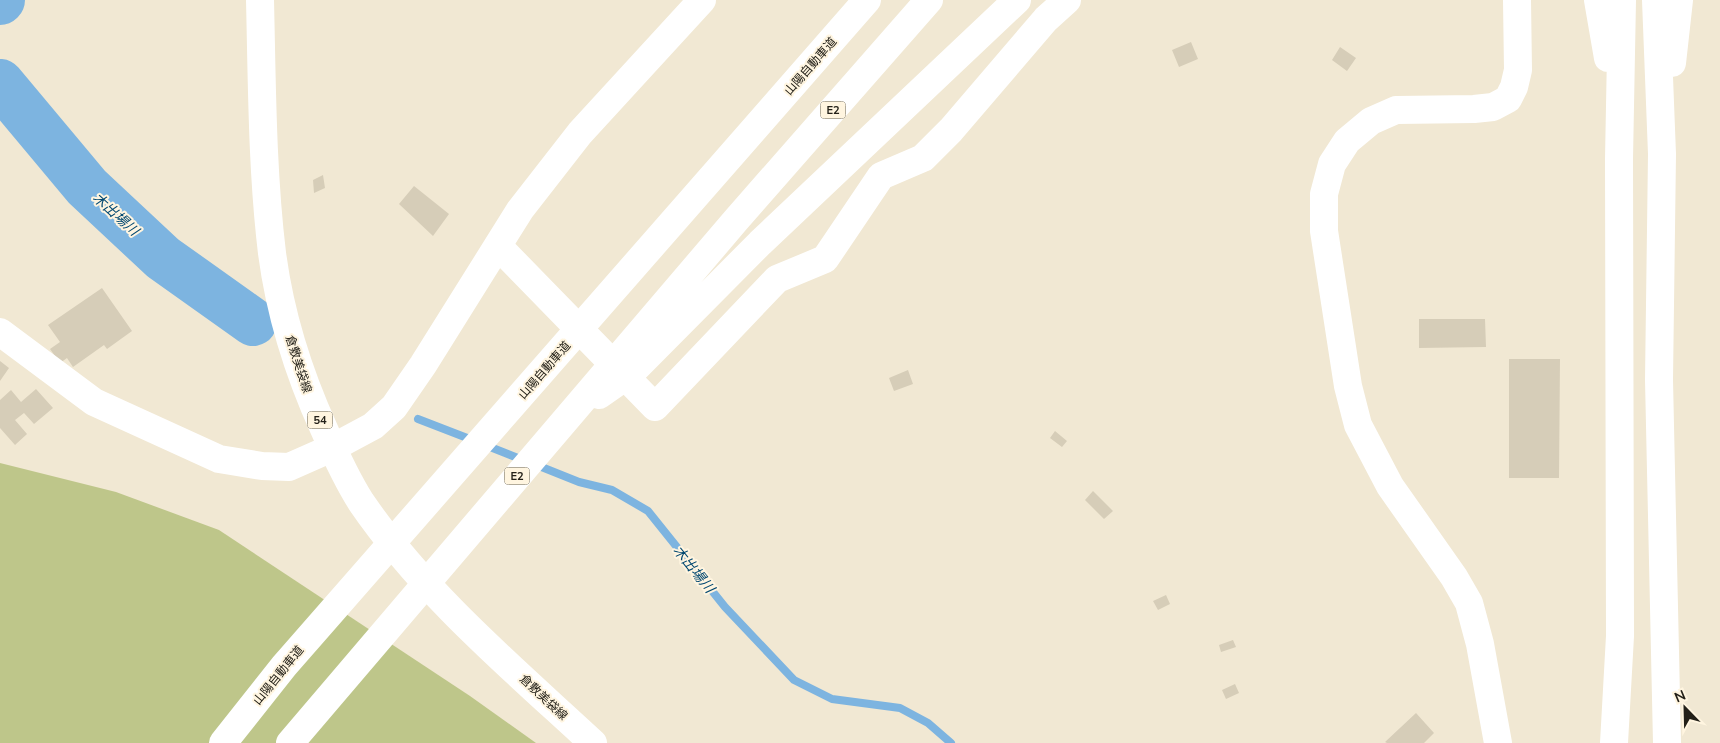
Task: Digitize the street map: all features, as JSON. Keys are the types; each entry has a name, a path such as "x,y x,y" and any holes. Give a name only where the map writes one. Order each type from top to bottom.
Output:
{"main road":[{"name":"倉敷美袋線","path":"260,0 267,186 272,254 287,329 306,389 332,448 361,501 402,555 457,615 593,743"},
{"path":"0,332 94,402 219,459 262,466 289,467 332,448 373,426 394,407 423,365 520,210 580,133 702,0"},
{"name":"山陽自動車道","path":"223,743 284,666 868,0"},
{"name":"E2","path":"294,738 736,220 929,0"},
{"path":"567,417 632,372 760,243 1018,0"},
{"path":"498,246 655,407 776,280 825,259 881,176 923,158 951,130 1046,19 1067,0"},
{"path":"1498,743 1480,644 1469,603 1454,577 1390,486 1358,425 1348,386 1324,231 1324,194 1332,164 1347,141 1371,121 1396,110 1474,109 1493,107 1508,99 1514,87 1518,70 1518,0"},
{"path":"1598,0 1605,36 1619,158"},
{"path":"1614,743 1620,636 1619,158 1622,0"},
{"path":"1656,0 1662,154 1659,380 1667,743"},
{"path":"1662,154 1679,0"},
{"path":"1620,636 1629,743"}],"green space":[{"path":"0,463 116,492 219,530 470,696 536,743 0,743"}],"building":[{"path":"1191,42 1198,59 1179,67 1172,50"},
{"path":"1340,47 1356,58 1347,71 1332,60"},
{"path":"323,175 325,188 314,193 313,180"},
{"path":"414,186 449,214 433,236 399,204"},
{"path":"102,288 132,331 107,349 104,345 73,367 67,358 60,363 50,349 60,342 48,325"},
{"path":"1419,319 1485,319 1486,347 1419,348"},
{"path":"1509,359 1560,359 1559,478 1509,478"},
{"path":"0,361 9,368 0,381"},
{"path":"908,370 913,384 894,391 889,378"},
{"path":"36,389 53,408 34,424 24,413 15,420 27,434 15,445 0,428 0,400 11,390 21,402"},
{"path":"1055,431 1067,441 1062,447 1050,438"},
{"path":"1093,491 1113,511 1104,519 1085,500"},
{"path":"1166,595 1170,604 1158,610 1153,601"},
{"path":"1233,640 1236,647 1221,652 1219,645"},
{"path":"1235,684 1239,693 1226,699 1222,690"},
{"path":"1416,713 1434,733 1424,743 1385,742"}],"waterway":[{"name":"木出場川","path":"0,83 87,187 163,258 253,322"},
{"name":"木出場川","path":"418,419 475,441"},
{"name":"木出場川","path":"485,445 523,460"},
{"name":"木出場川","path":"534,464 579,482 612,490 648,511 725,607 794,680 832,699 900,708 928,723 951,743"}]}
